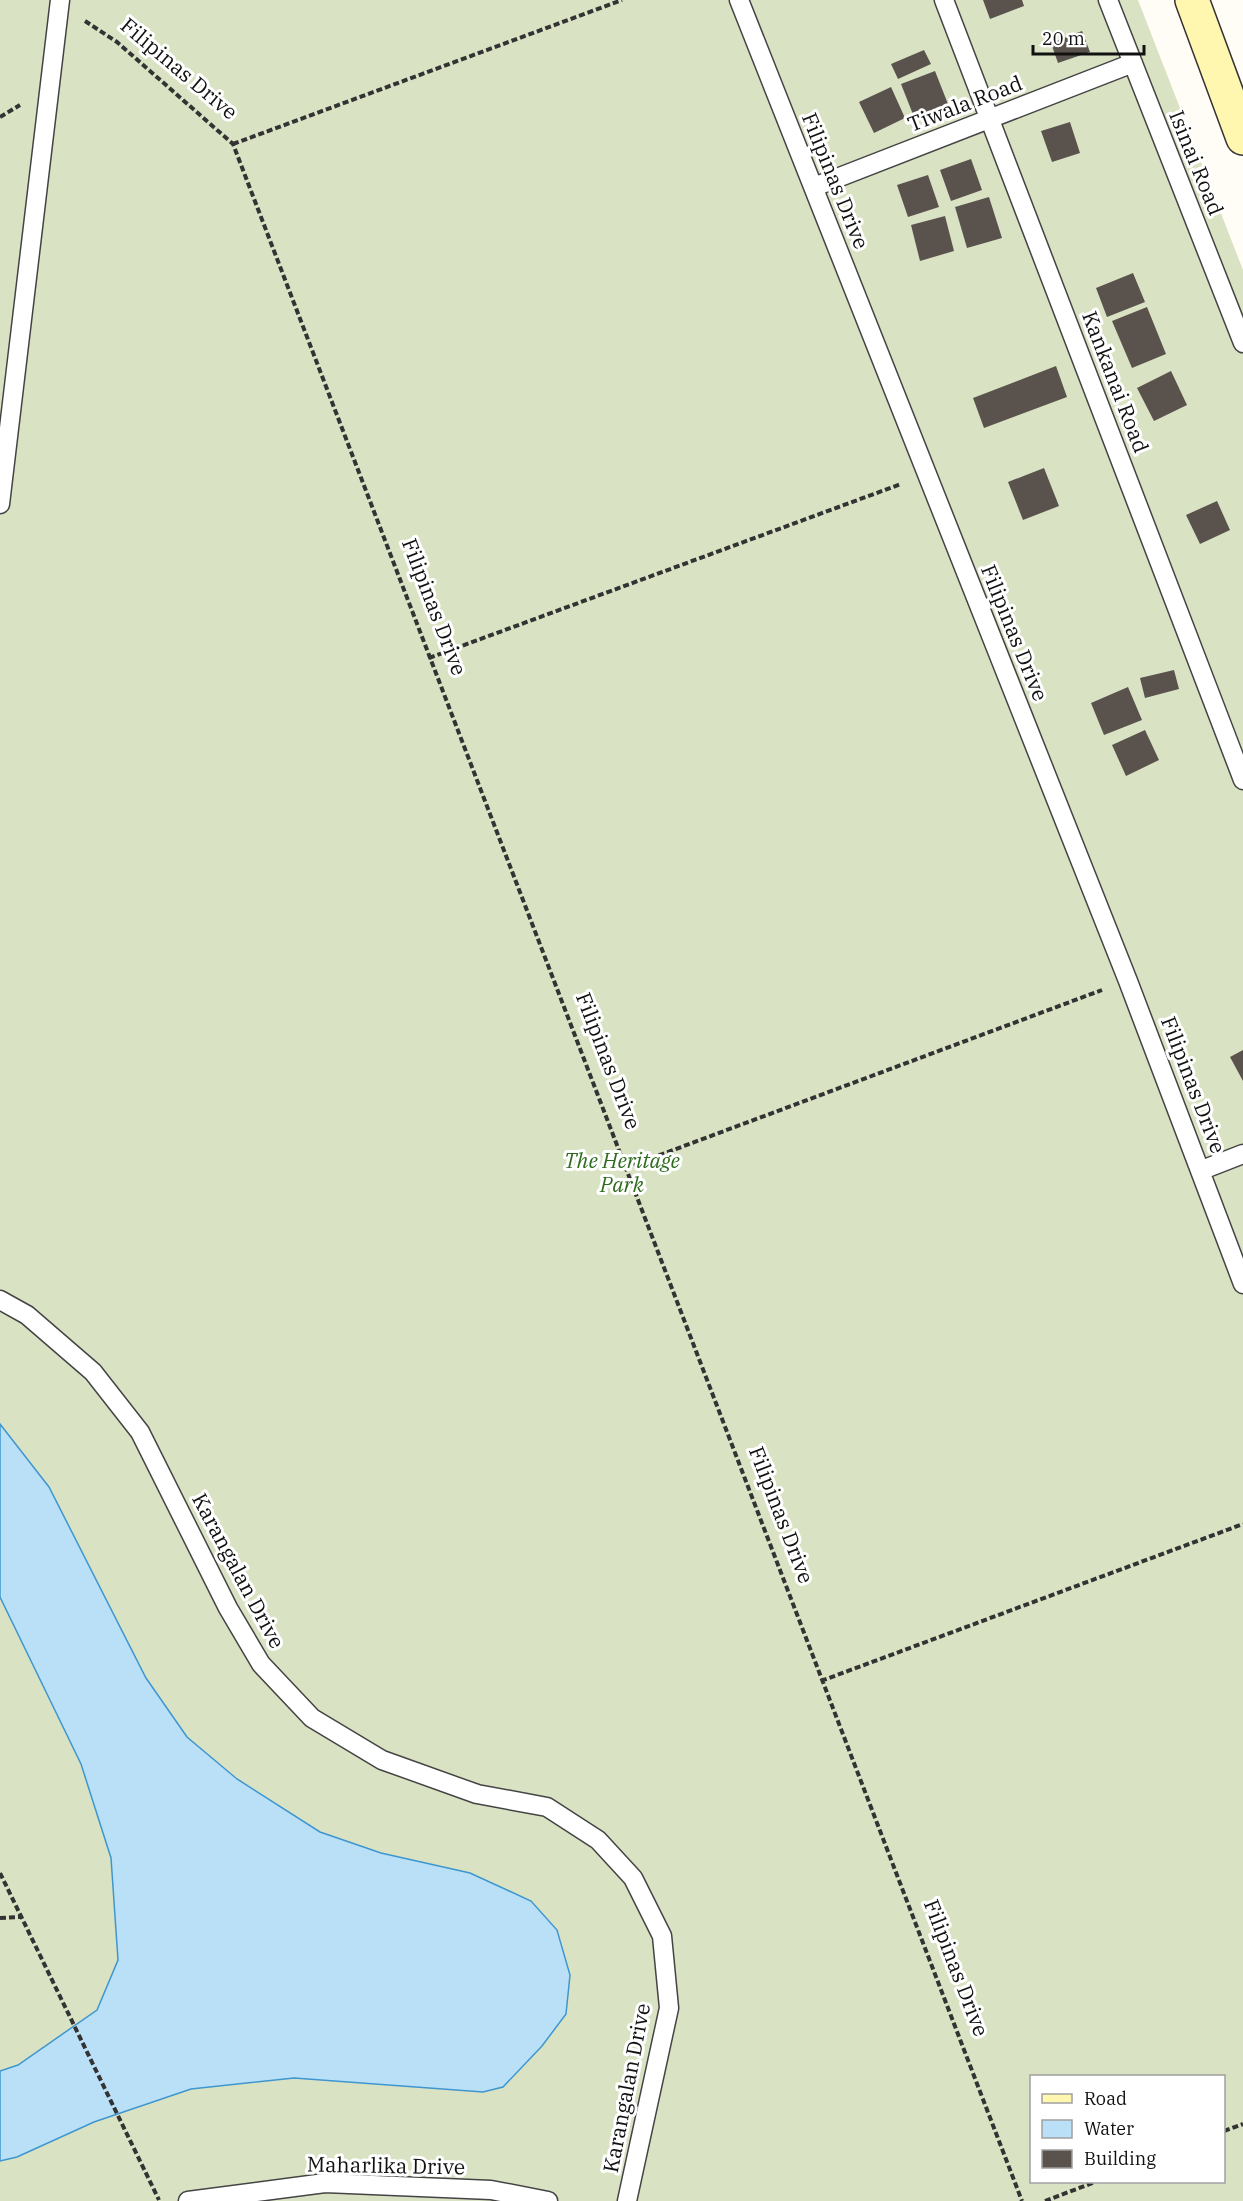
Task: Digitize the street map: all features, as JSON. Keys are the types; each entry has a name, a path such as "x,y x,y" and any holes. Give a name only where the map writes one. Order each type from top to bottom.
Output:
{"main road":[{"path":"1192,0 1243,138"}],"lane":[{"name":"Filipinas Drive","path":"739,0 1128,981 1202,1170 1243,1284"},
{"name":"Kankanai Road","path":"944,0 1243,780"},
{"name":"Isinai Road","path":"1108,0 1243,343"},
{"path":"0,504 60,2"},
{"name":"Tiwala Road","path":"814,186 1132,63"},
{"path":"1202,1170 1243,1154"},
{"name":"Karangalan Drive","path":"0,1300 27,1315 93,1371 140,1432 233,1617 261,1664 312,1718 382,1760 477,1794 547,1807 598,1840 633,1878 662,1936 669,2008 627,2201"},
{"name":"Maharlika Drive","path":"188,2201 325,2183 491,2190 548,2201"}],"path":[{"path":"233,144 622,0"},
{"name":"Filipinas Drive","path":"60,2 117,42 233,144 1022,2201"},
{"path":"429,658 927,474"},
{"path":"625,1168 1128,981"},
{"path":"821,1681 1243,1524"},
{"path":"0,1873 159,2201"},
{"path":"0,1918 20,1917"},
{"path":"1225,2131 1243,2124"},
{"path":"1046,2201 1090,2183"}],"green space":[{"name":"The Heritage Park","path":"0,0 1138,0 1243,270 1243,2201 0,2201"}],"water":[{"path":"0,1424 49,1487 146,1678 187,1737 237,1779 320,1832 381,1853 470,1873 531,1901 557,1930 570,1975 566,2014 542,2046 503,2087 483,2092 294,2078 191,2089 94,2122 17,2157 0,2161 0,2071 18,2065 97,2010 118,1960 111,1858 81,1764 0,1597"}],"building":[{"path":"983,0 1022,0 1024,6 990,19"},
{"path":"1082,31 1090,52 1058,63 1051,43"},
{"path":"924,50 931,64 898,79 891,64"},
{"path":"935,71 948,104 914,117 901,84"},
{"path":"891,87 905,118 874,133 859,102"},
{"path":"1070,122 1080,153 1052,162 1041,131"},
{"path":"971,159 982,190 951,201 940,170"},
{"path":"928,175 939,207 908,217 897,185"},
{"path":"989,197 1002,238 967,248 955,207"},
{"path":"945,216 954,251 920,261 911,225"},
{"path":"1133,273 1145,302 1107,317 1096,288"},
{"path":"1147,307 1166,354 1132,368 1112,321"},
{"path":"1056,366 1067,397 984,428 973,398"},
{"path":"1171,371 1187,405 1154,421 1137,388"},
{"path":"1044,468 1059,506 1023,520 1008,482"},
{"path":"1217,501 1230,530 1200,544 1186,515"},
{"path":"1174,670 1179,689 1145,698 1140,678"},
{"path":"1128,687 1142,720 1104,735 1091,703"},
{"path":"1145,730 1159,760 1126,776 1112,745"},
{"path":"1243,1050 1243,1081 1230,1057"}]}
